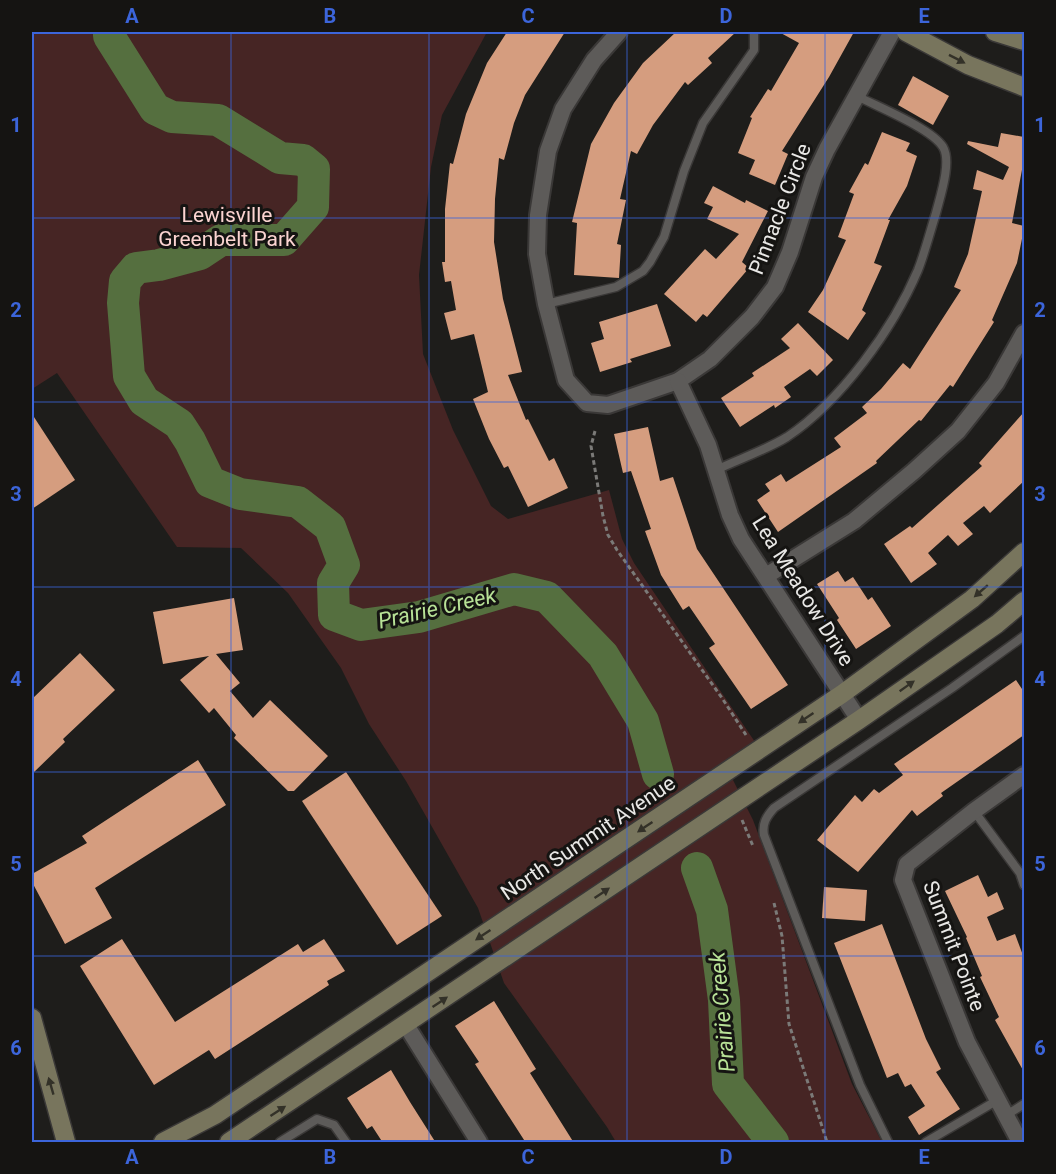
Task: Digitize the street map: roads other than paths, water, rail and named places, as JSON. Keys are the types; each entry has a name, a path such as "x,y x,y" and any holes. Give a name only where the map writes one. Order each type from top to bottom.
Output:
{"main road":[{"path":"906,32 968,65 1024,87"},
{"path":"995,32 1024,41"},
{"name":"North Summit Avenue","path":"163,1143 214,1116 842,694 972,599 1024,552"},
{"path":"229,1143 859,720 997,624 1024,601"},
{"path":"32,1018 66,1143"}],"street":[{"name":"Pinnacle Circle","path":"620,32 594,60 569,100 555,129 548,151 540,196 537,254 546,304 566,380 587,403 608,405 678,381 710,359 752,317 775,287 790,252 814,177 827,149 892,32"},
{"path":"766,576 854,521 958,431 996,383 1024,333"},
{"name":"Lea Meadow Drive","path":"678,381 708,445 730,515 741,539 859,720"},
{"name":"Summit Pointe","path":"1020,1143 967,1042 903,880 908,864 974,811 1024,775"},
{"path":"406,1025 479,1143"}],"lane":[{"path":"546,304 616,287 637,276 650,262 663,237 684,171 703,123 754,50 754,32"},
{"path":"716,470 786,437 811,417 866,360 885,331 918,270 943,188 946,161 944,148 931,135 857,96"},
{"path":"888,1143 860,1085 764,836 763,828 768,815 774,808 997,657 1024,636"},
{"path":"974,811 1020,873 1024,885"},
{"path":"926,1143 996,1101"},
{"path":"1005,1116 1024,1104"},
{"path":"280,1143 317,1119 334,1125 346,1143"}],"waterway":[{"name":"Prairie Creek","path":"109,32 109,36 155,109 172,117 218,120 280,158 303,160 314,169 313,207 284,240 221,240 200,254 159,265 136,268 125,281 123,303 129,376 144,401 179,424 210,482 240,494 298,502 330,527 344,565 333,583 334,615 361,625 419,617 514,589 547,597 603,655 643,721 658,774"},
{"name":"Prairie Creek","path":"697,868 712,910 724,1000 728,1084 773,1142"}],"park label":[{"name":"Lewisville Greenbelt Park","path":"227,227"}]}
